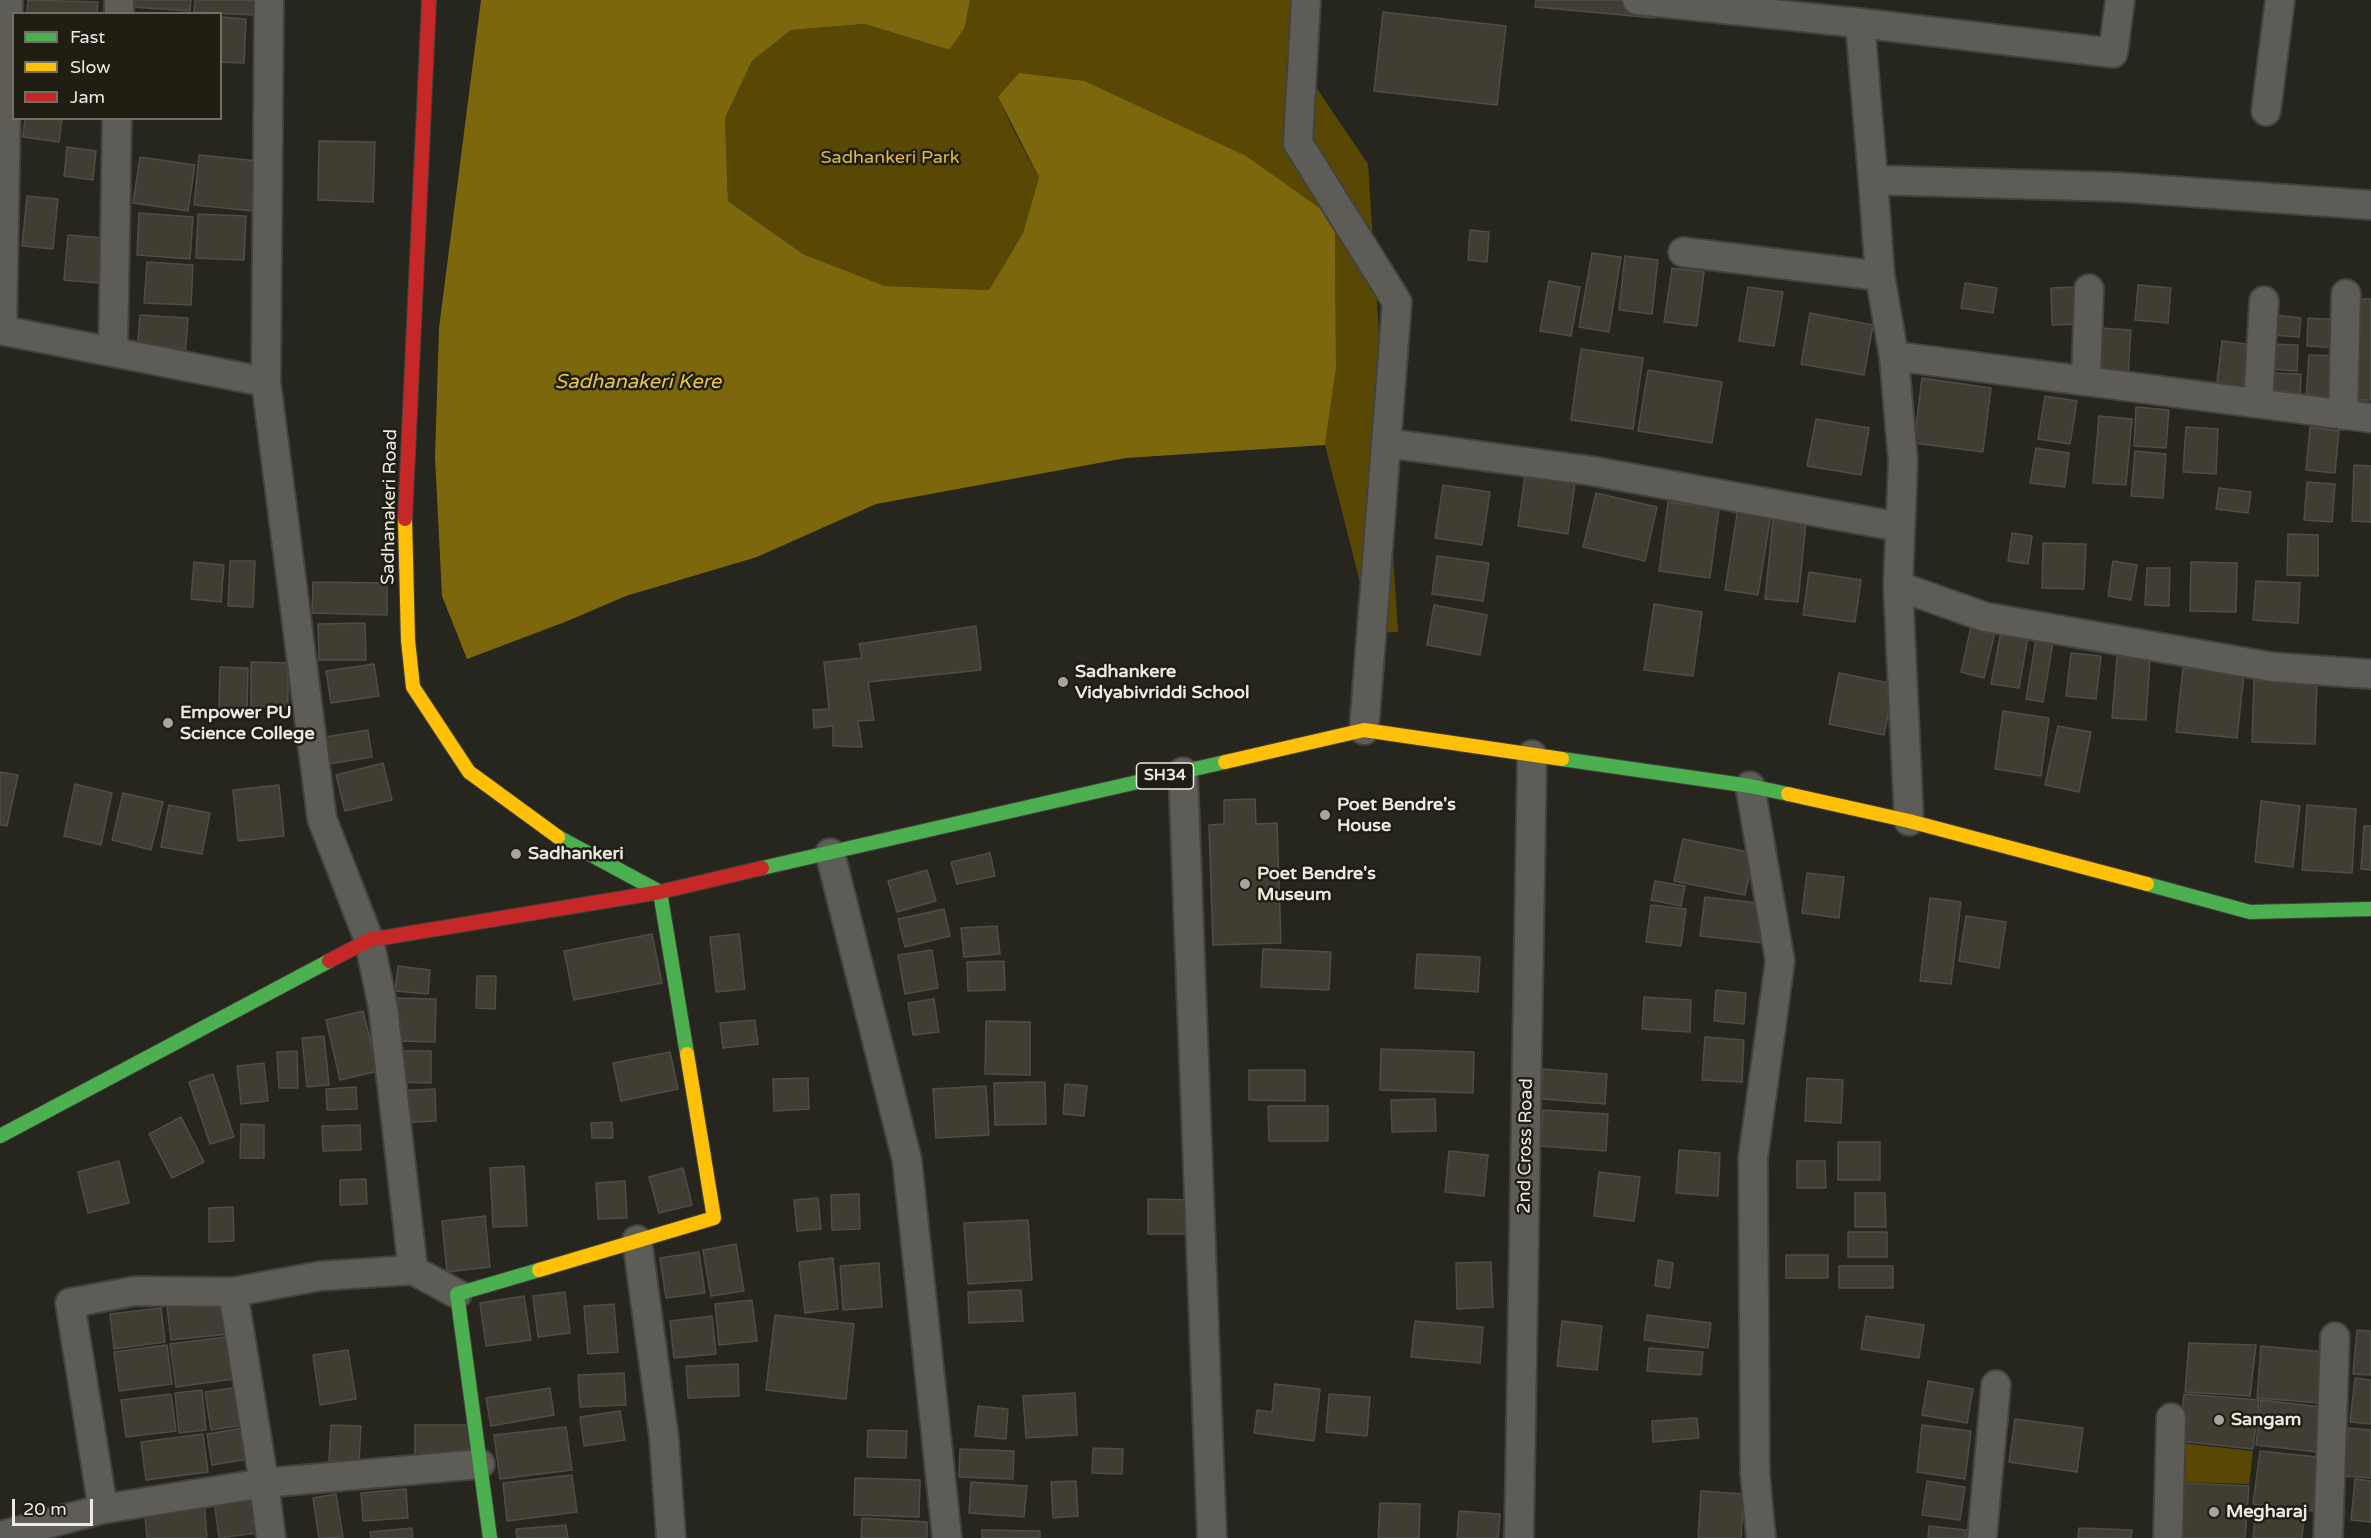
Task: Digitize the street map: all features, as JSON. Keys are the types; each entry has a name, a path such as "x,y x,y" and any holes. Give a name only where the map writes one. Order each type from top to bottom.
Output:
{"main road":[{"name":"Sadhanakeri Road","path":"429,0 404,532 408,640 413,687 469,772 560,838 660,892"},
{"name":"SH34","path":"0,1136 369,940 660,892 1364,730 1750,786 1909,821 2250,912 2371,909"},
{"path":"490,1538 457,1294 714,1218 660,892"}],"street":[{"path":"8,0 1,330 266,382"},
{"path":"269,0 266,382 322,819 369,940 383,1007 413,1270"},
{"path":"1306,0 1298,142 1397,302 1364,730"},
{"path":"1637,0 1860,23 2113,53 2120,0"},
{"path":"2266,111 2280,0"},
{"path":"1860,23 1880,276 1894,357 1903,460 1898,586 1909,821"},
{"path":"113,352 117,120"},
{"path":"1873,180 2118,187 2371,205"},
{"path":"1683,252 1880,276"},
{"path":"2086,381 2090,290"},
{"path":"2343,415 2346,294"},
{"path":"2258,403 2264,301"},
{"path":"1894,357 2371,418"},
{"path":"1386,443 1592,471 1900,527"},
{"path":"1898,586 1985,616 2272,667 2371,674"},
{"name":"2nd Cross Road","path":"1519,1538 1532,755"},
{"path":"1184,772 1212,1538"},
{"path":"1750,786 1780,961 1753,1158 1755,1474 1761,1538"},
{"path":"830,853 907,1160 947,1538"},
{"path":"637,1240 664,1438 671,1538"},
{"path":"103,1509 70,1304 135,1291 233,1292 320,1276 413,1270 457,1294"},
{"path":"233,1292 264,1483 270,1538"},
{"path":"2328,1538 2335,1337"},
{"path":"1982,1538 1996,1385"},
{"path":"2168,1538 2171,1418"},
{"path":"0,1536 103,1509 264,1483 480,1464"}],"green space":[{"name":"Sadhankeri Park","path":"970,0 1308,0 1305,71 1368,164 1398,632 1373,633 1325,445 1336,369 1335,219 998,97 1039,177 1023,233 989,290 885,286 803,254 728,201 725,118 752,61 791,30 865,24 948,50 965,27"},
{"path":"2179,1443 2253,1451 2249,1484 2178,1482"}],"water":[{"name":"Sadhanakeri Kere","path":"481,0 970,0 965,27 949,50 865,24 791,30 752,61 725,118 728,201 803,254 885,286 989,290 1023,233 1039,177 998,97 1019,73 1084,81 1246,156 1335,219 1336,369 1325,445 1126,458 876,504 757,557 626,596 467,659 442,596 435,457 439,328"}],"building":[{"path":"28,0 98,2 97,12 27,12"},
{"path":"132,0 191,0 190,11 131,7"},
{"path":"195,0 254,0 254,15 194,12"},
{"path":"1536,0 1657,0 1655,18 1535,7"},
{"path":"1383,12 1506,26 1497,105 1374,91"},
{"path":"222,17 246,19 244,63 222,62"},
{"path":"25,120 62,120 59,142 23,137"},
{"path":"319,141 375,142 373,202 318,200"},
{"path":"67,147 96,151 93,180 64,176"},
{"path":"199,155 258,161 253,211 194,205"},
{"path":"140,157 195,165 188,211 133,203"},
{"path":"27,196 58,199 53,249 22,246"},
{"path":"139,213 193,217 190,259 137,255"},
{"path":"198,214 246,216 244,260 196,258"},
{"path":"1470,230 1489,232 1487,262 1468,260"},
{"path":"68,235 103,238 99,283 64,280"},
{"path":"1592,253 1621,257 1609,332 1579,327"},
{"path":"1625,256 1658,260 1652,314 1619,310"},
{"path":"147,262 193,265 191,305 144,303"},
{"path":"1672,268 1704,272 1697,326 1664,322"},
{"path":"1549,281 1580,287 1571,336 1540,331"},
{"path":"1965,283 1997,288 1993,313 1961,308"},
{"path":"2138,285 2171,288 2168,323 2135,320"},
{"path":"1748,287 1783,292 1774,346 1739,341"},
{"path":"2078,287 2080,324 2052,325 2051,288"},
{"path":"2358,299 2371,299 2371,400 2355,400"},
{"path":"1810,313 1873,325 1864,375 1801,364"},
{"path":"140,315 188,318 185,357 137,353"},
{"path":"2274,315 2301,318 2299,337 2272,335"},
{"path":"2308,318 2340,320 2338,348 2307,346"},
{"path":"2099,328 2131,330 2128,377 2096,375"},
{"path":"2222,341 2255,345 2250,393 2216,389"},
{"path":"2271,344 2298,345 2297,371 2270,369"},
{"path":"1581,349 1643,358 1633,429 1571,420"},
{"path":"2309,355 2336,356 2333,400 2306,398"},
{"path":"1648,370 1722,382 1712,443 1638,431"},
{"path":"2269,373 2301,374 2300,399 2268,399"},
{"path":"1922,378 1991,388 1983,452 1914,443"},
{"path":"2045,396 2077,401 2070,444 2038,439"},
{"path":"2136,407 2169,410 2166,448 2134,446"},
{"path":"2099,416 2132,419 2126,485 2093,483"},
{"path":"1816,419 1869,428 1861,475 1807,466"},
{"path":"2186,427 2218,429 2216,474 2183,472"},
{"path":"2310,427 2339,431 2335,473 2306,470"},
{"path":"2036,448 2069,453 2065,487 2030,483"},
{"path":"2135,451 2166,454 2163,498 2131,496"},
{"path":"2354,465 2371,466 2371,522 2352,521"},
{"path":"1525,475 1575,483 1568,534 1518,526"},
{"path":"2307,482 2335,484 2332,522 2304,520"},
{"path":"1443,485 1490,492 1482,545 1435,538"},
{"path":"2219,488 2251,492 2248,513 2216,509"},
{"path":"1596,493 1657,507 1645,561 1583,547"},
{"path":"1668,502 1719,509 1710,578 1659,571"},
{"path":"1738,508 1771,514 1758,595 1725,590"},
{"path":"1773,519 1806,522 1798,602 1765,599"},
{"path":"2012,533 2032,536 2028,564 2008,561"},
{"path":"2288,534 2318,535 2318,576 2287,575"},
{"path":"2043,543 2086,544 2084,589 2042,588"},
{"path":"1437,556 1489,563 1483,601 1432,594"},
{"path":"230,561 255,561 253,607 228,606"},
{"path":"2113,561 2137,565 2131,600 2108,596"},
{"path":"194,562 224,565 221,602 191,599"},
{"path":"2191,562 2237,563 2236,612 2190,611"},
{"path":"2147,568 2170,568 2169,606 2145,605"},
{"path":"1809,572 1861,580 1855,622 1803,615"},
{"path":"2256,581 2300,583 2298,623 2253,620"},
{"path":"313,582 387,583 387,615 312,613"},
{"path":"1654,604 1702,612 1693,676 1644,670"},
{"path":"1434,605 1487,615 1480,655 1427,645"},
{"path":"365,623 366,660 319,660 318,624"},
{"path":"976,626 981,670 868,682 874,720 858,721 862,747 833,746 833,726 814,728 813,710 829,709 824,662 862,658 859,644"},
{"path":"1971,627 1995,632 1984,678 1961,672"},
{"path":"2001,632 2028,637 2019,688 1991,684"},
{"path":"2036,639 2053,642 2043,702 2026,699"},
{"path":"2071,653 2101,656 2096,699 2066,696"},
{"path":"2117,657 2150,659 2146,720 2112,718"},
{"path":"251,662 288,663 288,707 251,706"},
{"path":"374,664 379,696 331,703 326,671"},
{"path":"220,667 248,668 247,709 219,709"},
{"path":"2183,668 2244,674 2237,738 2176,732"},
{"path":"1839,673 1894,684 1884,735 1829,724"},
{"path":"2254,680 2317,682 2315,744 2252,742"},
{"path":"2003,711 2049,718 2041,776 1995,769"},
{"path":"2058,726 2091,732 2079,792 2045,785"},
{"path":"368,730 372,757 329,764 325,737"},
{"path":"383,763 392,800 345,811 336,775"},
{"path":"0,772 18,775 7,826 0,825"},
{"path":"75,784 112,793 101,845 64,836"},
{"path":"279,785 284,836 238,841 233,790"},
{"path":"123,793 163,802 151,850 112,840"},
{"name":"Poet Bendre's Museum","path":"1255,799 1256,824 1277,823 1281,943 1213,945 1209,825 1224,824 1224,800"},
{"path":"2261,801 2300,806 2293,867 2255,862"},
{"path":"169,805 210,813 202,854 161,847"},
{"path":"2307,805 2356,809 2352,873 2302,870"},
{"path":"2364,826 2371,826 2371,870 2361,869"},
{"path":"1683,839 1754,853 1745,895 1674,881"},
{"path":"990,853 995,876 957,884 951,862"},
{"path":"927,870 936,901 897,912 888,881"},
{"path":"1807,873 1844,877 1839,918 1802,913"},
{"path":"1655,881 1685,886 1681,906 1651,900"},
{"path":"1705,897 1768,904 1764,943 1700,936"},
{"path":"1930,898 1961,902 1951,984 1920,981"},
{"path":"1651,905 1686,909 1681,946 1646,942"},
{"path":"944,909 950,936 905,947 898,919"},
{"path":"1966,916 2006,922 1999,968 1959,961"},
{"path":"997,926 1000,954 964,957 961,928"},
{"path":"652,934 662,983 574,1000 564,951"},
{"path":"739,934 745,989 716,992 710,937"},
{"path":"1263,949 1331,952 1329,990 1261,987"},
{"path":"932,950 938,988 905,994 898,955"},
{"path":"1417,954 1480,957 1478,992 1415,988"},
{"path":"1004,961 1005,990 968,991 967,962"},
{"path":"398,966 430,970 428,994 395,991"},
{"path":"477,976 496,976 495,1009 476,1008"},
{"path":"1716,990 1746,993 1744,1024 1714,1021"},
{"path":"1644,997 1691,1000 1690,1032 1642,1029"},
{"path":"395,998 436,999 435,1042 394,1041"},
{"path":"934,999 939,1032 913,1035 908,1003"},
{"path":"363,1011 378,1071 340,1080 326,1020"},
{"path":"755,1020 758,1044 723,1048 720,1023"},
{"path":"986,1021 1030,1022 1030,1075 985,1074"},
{"path":"324,1036 329,1085 307,1087 302,1038"},
{"path":"1705,1037 1744,1040 1742,1082 1702,1080"},
{"path":"1381,1049 1474,1052 1473,1093 1380,1090"},
{"path":"297,1051 298,1088 279,1088 277,1052"},
{"path":"398,1051 431,1051 431,1083 398,1082"},
{"path":"670,1052 678,1089 621,1101 613,1063"},
{"path":"264,1063 268,1101 241,1104 237,1066"},
{"path":"1543,1069 1607,1074 1605,1104 1541,1099"},
{"path":"1249,1070 1305,1070 1305,1101 1249,1100"},
{"path":"213,1074 234,1137 210,1144 189,1082"},
{"path":"808,1078 809,1109 774,1111 773,1079"},
{"path":"1807,1078 1843,1080 1841,1123 1805,1121"},
{"path":"1045,1082 1046,1124 995,1125 994,1083"},
{"path":"1065,1084 1087,1086 1084,1116 1063,1114"},
{"path":"986,1086 989,1135 936,1138 933,1089"},
{"path":"356,1087 357,1109 327,1110 326,1089"},
{"path":"435,1089 436,1121 399,1123 398,1091"},
{"path":"1435,1099 1436,1131 1392,1132 1391,1100"},
{"path":"1268,1106 1328,1106 1328,1141 1269,1141"},
{"path":"1543,1110 1608,1114 1606,1151 1540,1146"},
{"path":"181,1117 204,1162 172,1178 149,1134"},
{"path":"612,1122 613,1138 592,1138 591,1123"},
{"path":"241,1124 264,1125 264,1158 240,1158"},
{"path":"360,1125 361,1150 323,1151 322,1126"},
{"path":"1838,1142 1880,1142 1880,1180 1838,1180"},
{"path":"1679,1150 1720,1153 1718,1196 1676,1193"},
{"path":"1449,1151 1488,1155 1484,1196 1445,1192"},
{"path":"119,1161 129,1203 88,1213 78,1172"},
{"path":"1797,1161 1825,1161 1826,1188 1797,1188"},
{"path":"524,1166 527,1226 493,1227 490,1168"},
{"path":"683,1168 692,1205 659,1213 649,1177"},
{"path":"1599,1172 1640,1177 1634,1221 1594,1216"},
{"path":"366,1179 367,1204 340,1205 340,1180"},
{"path":"625,1181 627,1218 598,1219 596,1183"},
{"path":"1855,1193 1885,1193 1886,1227 1855,1227"},
{"path":"859,1194 860,1229 832,1230 831,1195"},
{"path":"818,1198 821,1229 797,1231 794,1200"},
{"path":"1148,1199 1196,1200 1195,1234 1148,1234"},
{"path":"233,1207 234,1241 209,1242 209,1208"},
{"path":"485,1216 490,1267 447,1272 442,1221"},
{"path":"1028,1220 1032,1280 968,1284 964,1223"},
{"path":"1848,1232 1887,1232 1887,1257 1848,1257"},
{"path":"736,1244 744,1291 711,1296 703,1250"},
{"path":"699,1252 705,1293 666,1298 660,1258"},
{"path":"1786,1255 1828,1255 1828,1278 1786,1278"},
{"path":"833,1258 838,1309 805,1313 799,1262"},
{"path":"1658,1260 1673,1263 1670,1288 1655,1286"},
{"path":"1491,1262 1493,1307 1457,1309 1456,1263"},
{"path":"879,1263 882,1307 843,1310 840,1266"},
{"path":"1839,1266 1893,1266 1893,1288 1839,1288"},
{"path":"1021,1290 1023,1321 969,1323 968,1292"},
{"path":"565,1292 570,1333 538,1337 533,1296"},
{"path":"524,1296 531,1340 486,1346 480,1303"},
{"path":"244,1297 248,1332 171,1340 167,1306"},
{"path":"752,1300 757,1341 719,1345 715,1304"},
{"path":"614,1304 618,1352 588,1354 584,1306"},
{"path":"161,1308 165,1342 114,1349 110,1314"},
{"path":"775,1315 854,1324 846,1399 766,1390"},
{"path":"1647,1315 1711,1323 1708,1348 1644,1340"},
{"path":"712,1316 716,1354 674,1358 670,1321"},
{"path":"1866,1316 1924,1325 1919,1358 1861,1349"},
{"path":"1415,1321 1483,1327 1480,1363 1411,1357"},
{"path":"1562,1321 1602,1326 1597,1370 1557,1366"},
{"path":"2357,1330 2371,1331 2371,1375 2353,1374"},
{"path":"250,1334 255,1376 176,1387 170,1344"},
{"path":"2189,1343 2256,1345 2250,1396 2185,1392"},
{"path":"167,1345 172,1384 119,1391 114,1352"},
{"path":"2261,1346 2325,1352 2320,1403 2257,1398"},
{"path":"1649,1348 1703,1352 1701,1375 1647,1371"},
{"path":"348,1350 356,1399 320,1405 313,1355"},
{"path":"738,1364 739,1396 688,1398 686,1366"},
{"path":"624,1373 626,1405 580,1407 578,1375"},
{"path":"2355,1378 2371,1380 2371,1424 2350,1422"},
{"path":"1928,1381 1973,1389 1967,1423 1922,1415"},
{"path":"1275,1384 1320,1389 1314,1441 1254,1433 1257,1410 1272,1412"},
{"path":"252,1385 258,1423 211,1430 205,1392"},
{"path":"550,1388 554,1415 491,1426 486,1398"},
{"path":"202,1390 206,1430 179,1433 175,1393"},
{"path":"1075,1393 1077,1435 1026,1438 1023,1396"},
{"path":"171,1394 176,1431 126,1437 121,1400"},
{"path":"1329,1394 1370,1397 1367,1436 1326,1432"},
{"name":"Sangam","path":"2184,1394 2259,1400 2253,1449 2179,1441"},
{"path":"2261,1400 2322,1407 2317,1452 2256,1445"},
{"path":"978,1406 1008,1409 1006,1439 975,1436"},
{"path":"620,1411 625,1440 584,1446 580,1417"},
{"path":"1697,1418 1699,1438 1653,1442 1652,1421"},
{"path":"2015,1419 2083,1428 2077,1472 2009,1462"},
{"path":"261,1425 266,1456 212,1465 207,1434"},
{"path":"331,1425 361,1426 359,1462 329,1461"},
{"path":"415,1425 471,1425 471,1455 415,1455"},
{"path":"1922,1425 1971,1431 1965,1479 1917,1472"},
{"path":"566,1427 572,1470 500,1479 494,1435"},
{"path":"2348,1428 2371,1430 2371,1478 2343,1476"},
{"path":"868,1430 907,1431 906,1458 867,1457"},
{"path":"203,1434 208,1472 146,1480 141,1442"},
{"path":"1093,1448 1123,1449 1122,1474 1092,1473"},
{"path":"960,1449 1014,1451 1013,1479 959,1477"},
{"path":"2260,1451 2318,1457 2313,1511 2253,1504"},
{"path":"572,1475 577,1512 507,1521 503,1483"},
{"path":"855,1478 920,1480 919,1517 854,1515"},
{"path":"2355,1479 2371,1481 2371,1522 2351,1520"},
{"path":"1076,1481 1078,1516 1053,1518 1051,1482"},
{"path":"1927,1481 1965,1487 1960,1520 1922,1515"},
{"path":"971,1482 1027,1486 1024,1517 969,1513"},
{"name":"Megharaj","path":"2183,1483 2249,1486 2245,1538 2180,1538"},
{"path":"406,1489 408,1518 363,1521 361,1493"},
{"path":"1701,1491 1744,1494 1741,1538 1698,1538"},
{"path":"273,1492 278,1530 219,1538 214,1500"},
{"path":"336,1494 343,1537 319,1538 313,1498"},
{"path":"204,1500 207,1538 147,1538 144,1505"},
{"path":"1380,1503 1420,1504 1419,1538 1378,1538"},
{"path":"2256,1510 2304,1516 2302,1538 2253,1538"},
{"path":"1459,1511 1500,1514 1498,1538 1457,1538"},
{"path":"862,1518 927,1522 927,1538 861,1538"},
{"path":"566,1525 568,1538 517,1538 516,1529"},
{"path":"1929,1526 1966,1530 1965,1538 1928,1538"},
{"path":"412,1528 413,1538 371,1538 370,1532"},
{"path":"2079,1528 2132,1530 2131,1538 2078,1538"},
{"path":"982,1530 1040,1531 1040,1538 982,1538"}],"traffic: fast":[{"path":"1562,759 1750,786 1788,794"},
{"path":"762,868 1225,762"},
{"path":"558,837 660,892 687,1054"},
{"path":"2147,884 2250,912 2371,909"},
{"path":"0,1136 329,961"},
{"path":"490,1538 457,1294 539,1270"}],"traffic: slow":[{"path":"405,519 408,640 413,687 469,772 558,837"},
{"path":"1225,762 1364,730 1562,759"},
{"path":"1788,794 1909,821 2147,884"},
{"path":"539,1270 714,1218 687,1054"}],"traffic: jam":[{"path":"405,519 429,0"},
{"path":"329,961 369,940 660,892 762,868"}],"place":[{"name":"Sadhankere Vidyabivriddi School","path":"1063,682"},
{"name":"Empower PU Science College","path":"168,723"},
{"name":"Poet Bendre's House","path":"1325,815"},
{"name":"Sadhankeri","path":"516,854"},
{"name":"Poet Bendre's Museum","path":"1245,884"},
{"name":"Sangam","path":"2219,1420"},
{"name":"Megharaj","path":"2214,1512"}]}
